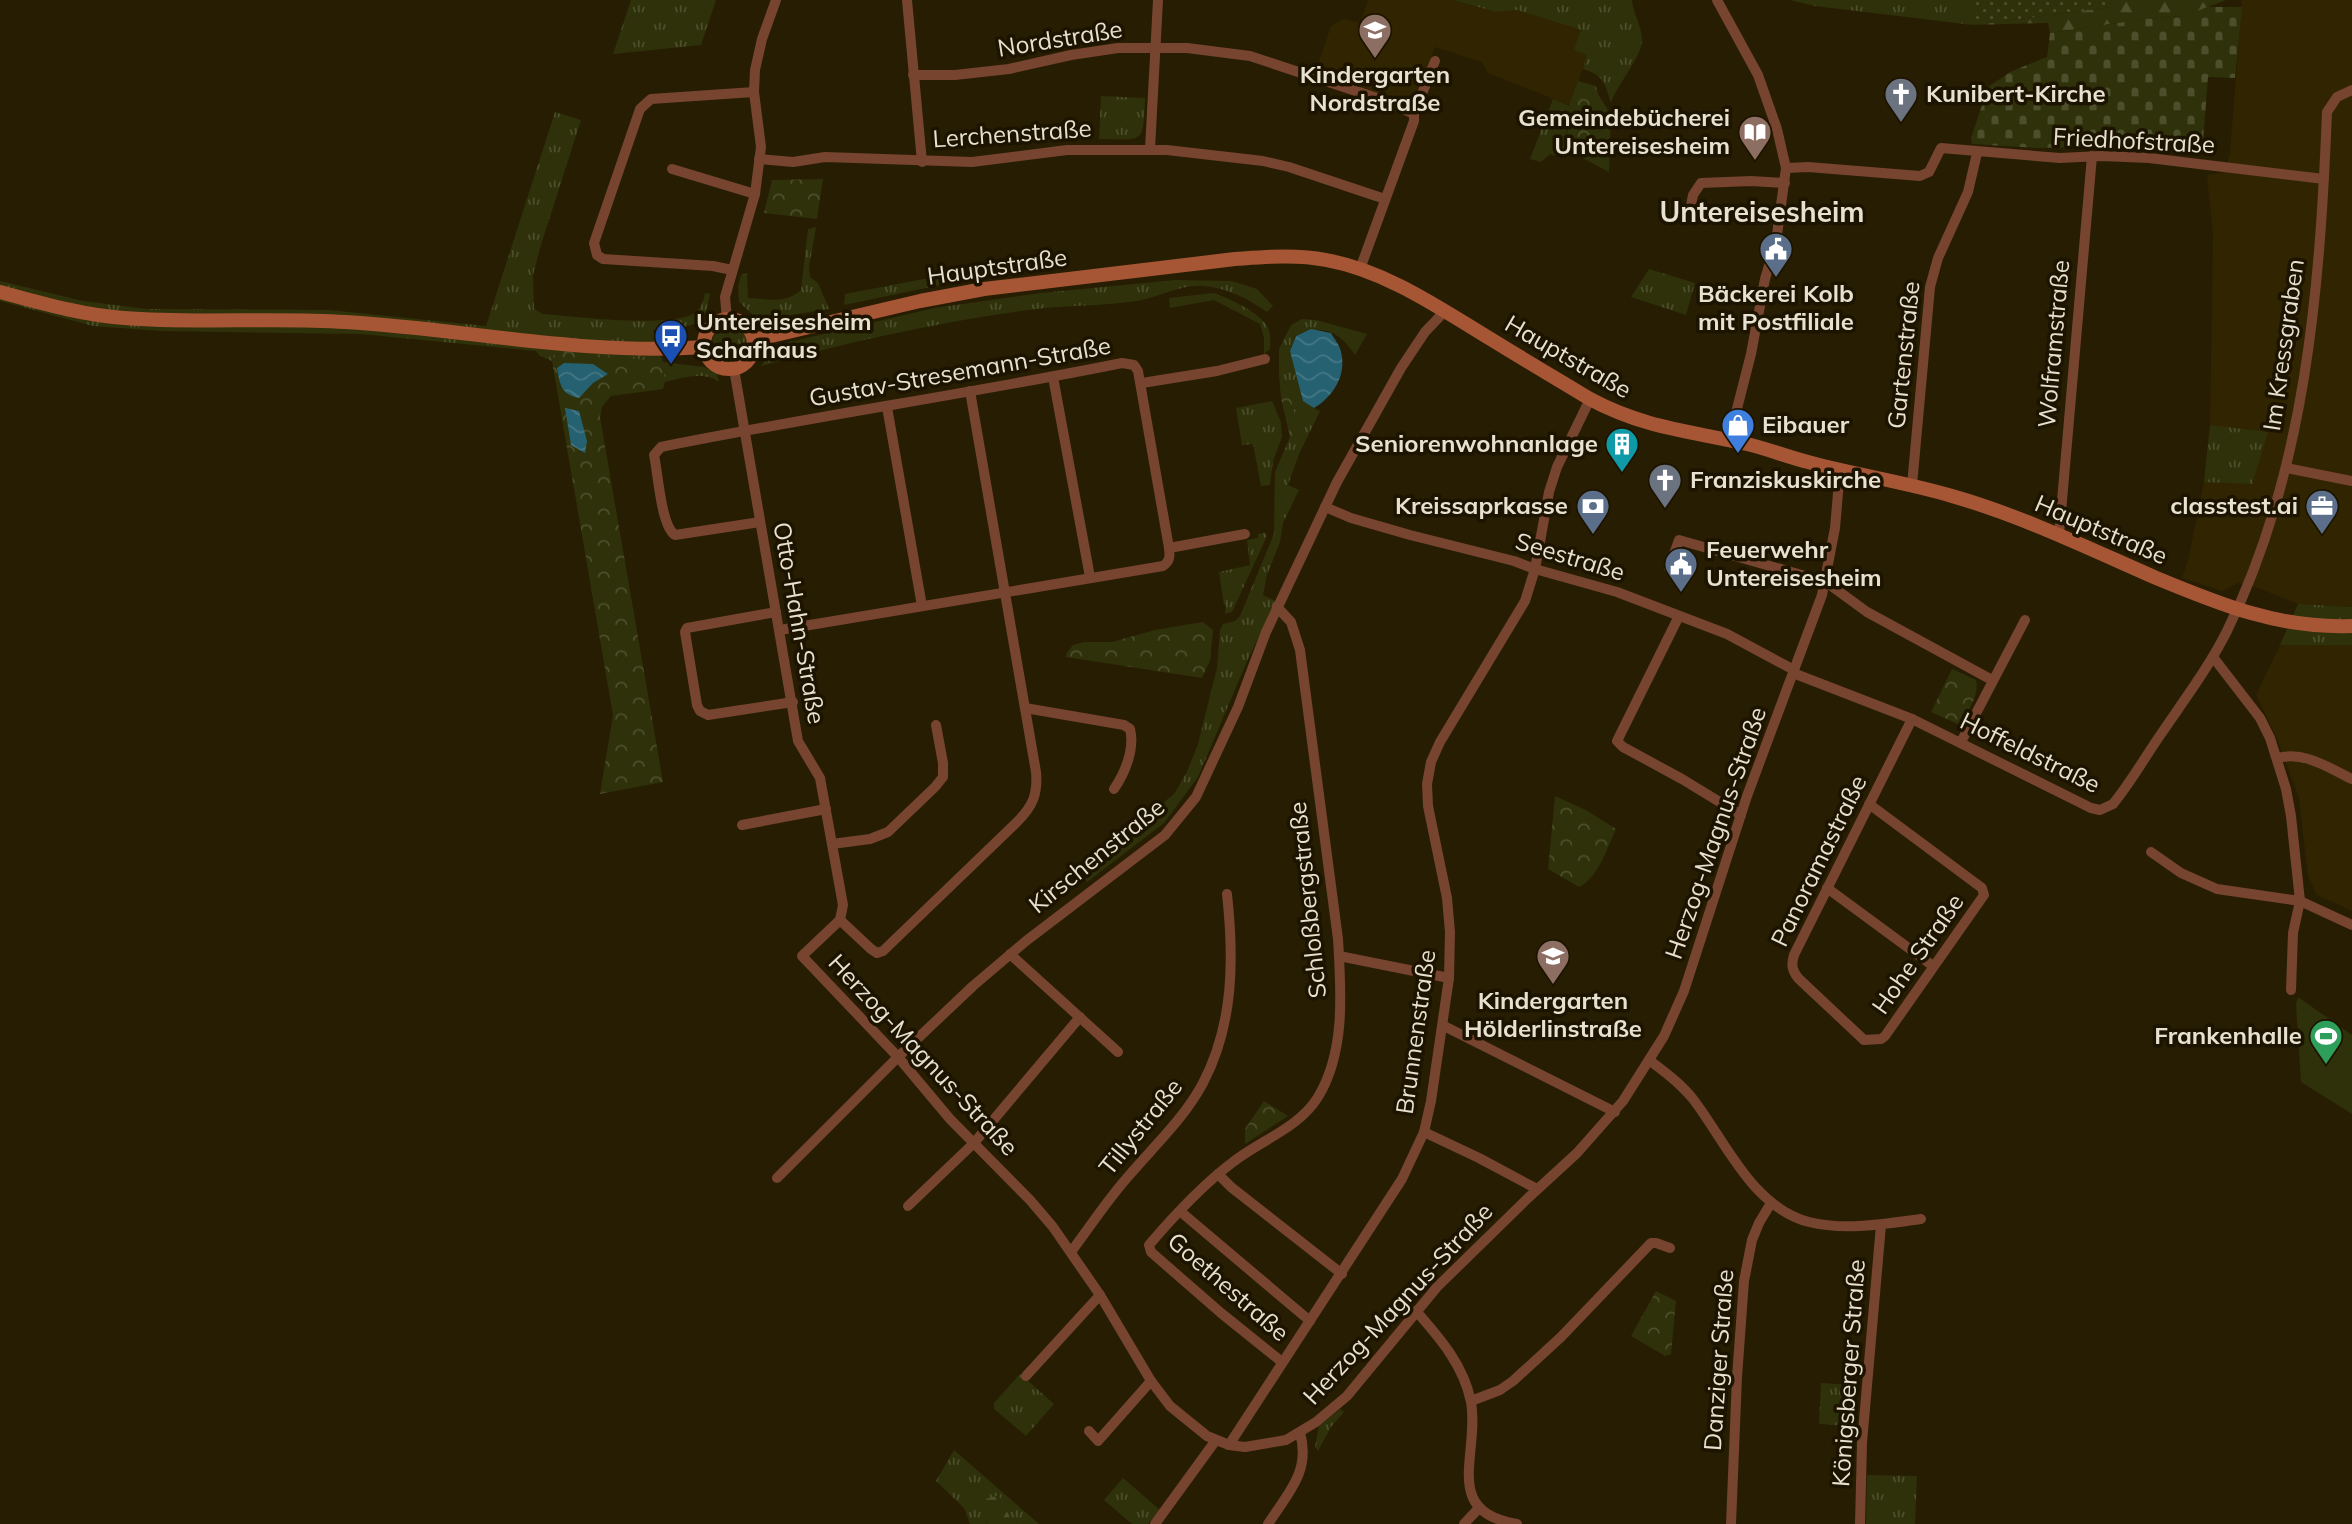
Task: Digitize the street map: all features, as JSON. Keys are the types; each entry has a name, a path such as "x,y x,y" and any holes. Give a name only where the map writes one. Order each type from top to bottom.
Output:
{"main road":[{"name":"Hauptstraße","path":"754,340 984,289 1235,258 1297,257 1324,260 1360,269 1395,284 1591,399 1648,424 1729,440 1955,497 2059,535 2237,610 2274,620 2308,625 2352,626"},
{"path":"0,292 71,310 123,318 347,322 584,346 649,350 705,347"},
{"path":"727,319 744,324 754,340 752,355 746,363 733,369 712,362 705,347 706,335 711,328 727,319"}],"street":[{"path":"727,319 725,296 755,194 761,147 754,92 755,70 762,39 776,0"},
{"path":"907,0 922,162"},
{"path":"1150,149 1158,0"},
{"path":"1717,0 1758,75 1777,130 1786,168 1776,242 1762,290 1751,354 1729,440"},
{"name":"Nordstraße","path":"913,75 955,75 1009,69 1118,48 1188,48 1250,56 1380,99 1414,114"},
{"path":"1360,269 1435,61"},
{"name":"Im Kressgraben","path":"2237,610 2258,556 2286,468 2305,370 2319,259 2327,112 2337,97 2352,90"},
{"path":"732,271 713,266 603,258 597,255 593,243 640,108 645,102 662,97 754,92"},
{"name":"Friedhofstraße","path":"1786,168 1808,167 1920,176 1929,172 1941,148 2060,158 2092,156 2190,162 2324,179"},
{"name":"Lerchenstraße","path":"759,159 793,162 825,157 972,162 1067,150 1150,149 1263,161 1385,199"},
{"name":"Gartenstraße","path":"1912,485 1930,287 1938,258 1968,192 1977,153"},
{"name":"Wolframstraße","path":"2059,535 2092,156"},
{"path":"672,169 755,194"},
{"path":"1689,217 1693,195 1701,183 1785,183"},
{"name":"Kirschenstraße","path":"777,1178 898,1057 1010,954 1158,841 1189,806 1201,788 1224,740 1277,607 1325,507 1401,368 1425,332 1445,311"},
{"path":"779,630 1163,566 1170,557 1169,548 1142,383 1217,371 1265,359"},
{"name":"Gustav-Stresemann-Straße","path":"760,522 672,534 666,522 654,455 657,450 744,430 1130,364 1138,371 1142,383"},
{"name":"Otto-Hahn-Straße","path":"733,369 798,741 808,760 818,771 826,808 843,905 840,920"},
{"path":"1053,377 1090,577"},
{"path":"840,920 870,949 877,953 883,951 1029,810 1034,802 1037,785 970,391"},
{"name":"Brunnenstraße","path":"1229,1445 1402,1180 1424,1132 1444,1026 1450,932 1447,898 1428,806 1427,784 1431,762 1440,742 1525,601 1535,569 1549,492 1591,399"},
{"path":"887,407 922,606"},
{"path":"2286,468 2352,481"},
{"name":"Herzog-Magnus-Straße","path":"840,920 802,956 898,1057 950,1119 1030,1200 1071,1252 1151,1381 1170,1406 1189,1423 1229,1445 1245,1447 1286,1440 1300,1433 1347,1396 1416,1311 1537,1189 1577,1153 1615,1112 1649,1060 1675,1014 1684,991 1741,815 1826,582 1835,528 1840,470"},
{"name":"Seestraße","path":"1325,507 1385,528 1514,561 1616,593 1727,634 1794,672"},
{"path":"1169,548 1245,534"},
{"path":"1669,568 1679,540 1826,582 1867,612 1992,680"},
{"name":"Schloßbergstraße","path":"1151,1243 1219,1174 1235,1160 1294,1123 1320,1094 1332,1061 1339,1027 1339,956 1300,650 1291,622 1277,607"},
{"name":"Hoffeldstraße","path":"1794,672 1912,719 2091,808 2106,808 2120,795 2213,657 2237,610"},
{"path":"776,612 690,626 685,632 697,705 703,713 793,702"},
{"path":"1679,616 1617,741 1741,815"},
{"path":"1961,742 2025,620"},
{"path":"2213,657 2260,718 2270,738 2291,816 2300,901 2293,933 2291,990"},
{"path":"1025,708 1124,725 1130,729 1131,740 1125,771 1114,789"},
{"name":"Panoramastraße","path":"1864,1040 1798,978 1792,966 1794,955 1912,719"},
{"path":"832,844 880,836 888,832 936,787 944,771 936,725"},
{"path":"2277,758 2290,755 2308,757 2352,779"},
{"name":"Hohe Straße","path":"1864,1040 1885,1036 1982,899 1983,891 1869,804"},
{"path":"742,825 826,808"},
{"path":"2151,852 2181,873 2217,889 2300,901 2352,925"},
{"path":"1827,888 1933,966"},
{"name":"Tillystraße","path":"1071,1252 1123,1182 1192,1101 1208,1073 1230,999 1232,950 1227,894"},
{"path":"1010,954 1118,1052"},
{"path":"1339,956 1449,978"},
{"path":"908,1206 974,1143 1080,1017"},
{"path":"1444,1026 1615,1112"},
{"path":"1649,1060 1674,1078 1692,1098 1751,1181 1772,1203 1807,1221 1842,1226 1881,1225 1921,1219"},
{"path":"1424,1132 1537,1189"},
{"path":"1219,1174 1231,1187 1342,1274"},
{"name":"Danziger Straße","path":"1731,1524 1744,1281 1752,1240 1772,1203"},
{"path":"1181,1212 1310,1321"},
{"name":"Königsberger Straße","path":"1860,1524 1862,1443 1881,1225"},
{"path":"1471,1401 1500,1390 1513,1381 1561,1337 1651,1243 1656,1242 1670,1248"},
{"name":"Goethestraße","path":"1151,1243 1151,1252 1282,1362"},
{"path":"1026,1376 1100,1295"},
{"path":"1416,1311 1460,1369 1471,1401 1473,1415 1469,1483 1472,1497 1488,1517 1517,1524"},
{"path":"1089,1431 1098,1441 1151,1381"},
{"path":"1268,1524 1303,1468 1304,1446 1300,1433"},
{"path":"1155,1524 1216,1440"},
{"path":"1464,1524 1479,1508"}],"shaded area":[{"path":"1368,0 1453,0 1496,12 1517,10 1581,30 1588,55 1569,105 1488,73 1482,62 1435,47 1413,106 1315,73 1331,26 1344,19 1360,23"},
{"path":"2242,0 2352,0 2352,607 2298,604 2256,587 2238,583 2222,591 2182,578 2204,482 2210,425 2213,235 2207,175 2225,172 2230,153"},
{"path":"2280,645 2352,645 2352,911 2317,895 2308,876 2299,798 2276,736 2256,695"}],"green space":[{"path":"631,0 716,0 701,45 613,54"},
{"path":"1453,0 1632,0 1642,38 1641,45 1611,103 1600,77 1583,69 1587,55 1574,50 1581,30 1517,10 1496,12"},
{"path":"1790,0 1973,0 1973,25 1815,6"},
{"path":"1973,0 2111,0 2111,7 1973,25"},
{"path":"2111,0 2226,0 2186,16 2145,19 2050,33 2048,23 1973,25 2110,7"},
{"path":"2207,7 2242,7 2235,78 2208,77 2202,154 2098,147 2037,148 1972,144 1971,138 1988,87 2010,72 2047,57 2050,33 2145,19 2186,16"},
{"path":"1578,81 1596,86 1611,115 1609,172 1562,147 1575,109 1569,105"},
{"path":"1101,96 1145,98 1142,131 1139,136 1133,139 1099,139"},
{"path":"1553,99 1575,108 1559,153 1556,156 1550,154 1541,162 1530,159"},
{"path":"555,112 581,120 533,275 534,309 543,314 619,320 677,319 697,311 705,293 710,294 706,312 699,323 677,329 653,330 663,362 704,367 717,373 719,382 700,376 665,382 662,362 557,354 552,361 540,356 536,351 361,334 161,331 93,326 0,301 0,281 83,301 147,309 329,310 486,326"},
{"path":"823,179 817,219 764,213 772,180"},
{"path":"816,227 809,267 810,277 818,283 829,309 758,320 739,302 738,286 741,275 747,273 748,298 776,300 795,294 801,290 808,229"},
{"path":"992,266 994,271 988,275 844,305 845,294"},
{"path":"1649,269 1695,283 1686,315 1631,297"},
{"path":"1175,280 1232,281 1257,289 1273,306 1267,312 1229,292 1196,286 1137,301 1036,309 932,326 761,366 777,345 934,308 1041,293"},
{"path":"1214,293 1260,318 1269,332 1270,349 1264,354 1264,338 1260,324 1214,300 1170,308 1169,298"},
{"path":"1302,319 1316,320 1367,334 1355,355 1342,340 1329,332 1314,330 1295,336 1290,351 1314,408 1320,411 1299,454 1288,485 1299,490 1283,523 1280,542 1267,575 1263,595 1276,601 1198,777 1164,823 1087,882 1082,874 1174,794 1187,772 1198,744 1217,668 1220,630 1223,624 1235,621 1240,616 1274,534 1275,472 1290,437 1287,385 1279,375 1279,349 1291,325"},
{"path":"730,326 743,331 748,344 743,357 730,362 717,357 712,344 717,331"},
{"path":"561,350 663,362 665,382 663,389 611,396 602,407 600,417 663,782 600,794 613,715 552,361"},
{"path":"1279,375 1287,385 1299,429 1290,437 1281,398"},
{"path":"1272,401 1281,422 1282,437 1273,461 1270,485 1261,486 1253,444 1242,445 1236,408"},
{"path":"2210,425 2268,432 2252,484 2204,482"},
{"path":"1265,533 1267,536 1232,612 1225,614 1226,605 1219,572 1250,565 1247,540 1258,538 1258,534"},
{"path":"2298,604 2352,607 2352,645 2280,645"},
{"path":"1203,622 1213,630 1210,661 1202,678 1066,657 1073,645 1084,642 1112,642 1155,630"},
{"path":"1952,669 1976,680 1977,686 1975,698 1960,725 1931,712"},
{"path":"1555,796 1586,810 1616,829 1597,869 1579,887 1548,869"},
{"name":"Frankenhalle","path":"2298,997 2352,1035 2352,1114 2301,1082 2296,1004"},
{"path":"1264,1101 1288,1116 1245,1144 1245,1129"},
{"path":"1656,1291 1676,1301 1671,1354 1665,1356 1631,1336"},
{"path":"1020,1374 1054,1404 1026,1436 994,1409 994,1403"},
{"path":"1821,1383 1854,1385 1852,1426 1819,1424"},
{"path":"1340,1409 1344,1412 1331,1427 1318,1451 1315,1447 1319,1426"},
{"path":"954,1450 1039,1524 1017,1524 1010,1518 986,1521 987,1524 970,1524 964,1508 936,1481"},
{"path":"1867,1475 1917,1476 1915,1524 1866,1524"},
{"path":"1123,1478 1160,1510 1148,1524 1132,1524 1104,1500"},
{"path":"999,1495 1010,1518 1017,1524 987,1524 986,1499"}],"water":[{"path":"1311,329 1331,333 1339,347 1342,361 1337,384 1327,398 1314,408 1303,401 1290,351 1296,336"},
{"path":"564,363 593,364 608,374 593,383 579,398 568,394 561,384 557,368"},
{"path":"565,408 579,411 587,441 585,453 571,445"}],"place":[{"name":"Kindergarten Nordstraße","path":"1375,60"},
{"name":"Kunibert-Kirche","path":"1901,124"},
{"name":"Gemeindebücherei Untereisesheim","path":"1755,162"},
{"name":"Bäckerei Kolb mit Postfiliale","path":"1776,279"},
{"name":"Untereisesheim Schafhaus","path":"671,366"},
{"name":"Eibauer","path":"1738,455"},
{"name":"Seniorenwohnanlage","path":"1622,474"},
{"name":"Franziskuskirche","path":"1665,510"},
{"name":"Kreissaprkasse","path":"1593,536"},
{"name":"classtest.ai","path":"2322,536"},
{"name":"Feuerwehr Untereisesheim","path":"1681,594"},
{"name":"Kindergarten Hölderlinstraße","path":"1553,986"},
{"name":"Frankenhalle","path":"2326,1066"}],"district":[{"name":"Untereisesheim","path":"1762,212"}]}
